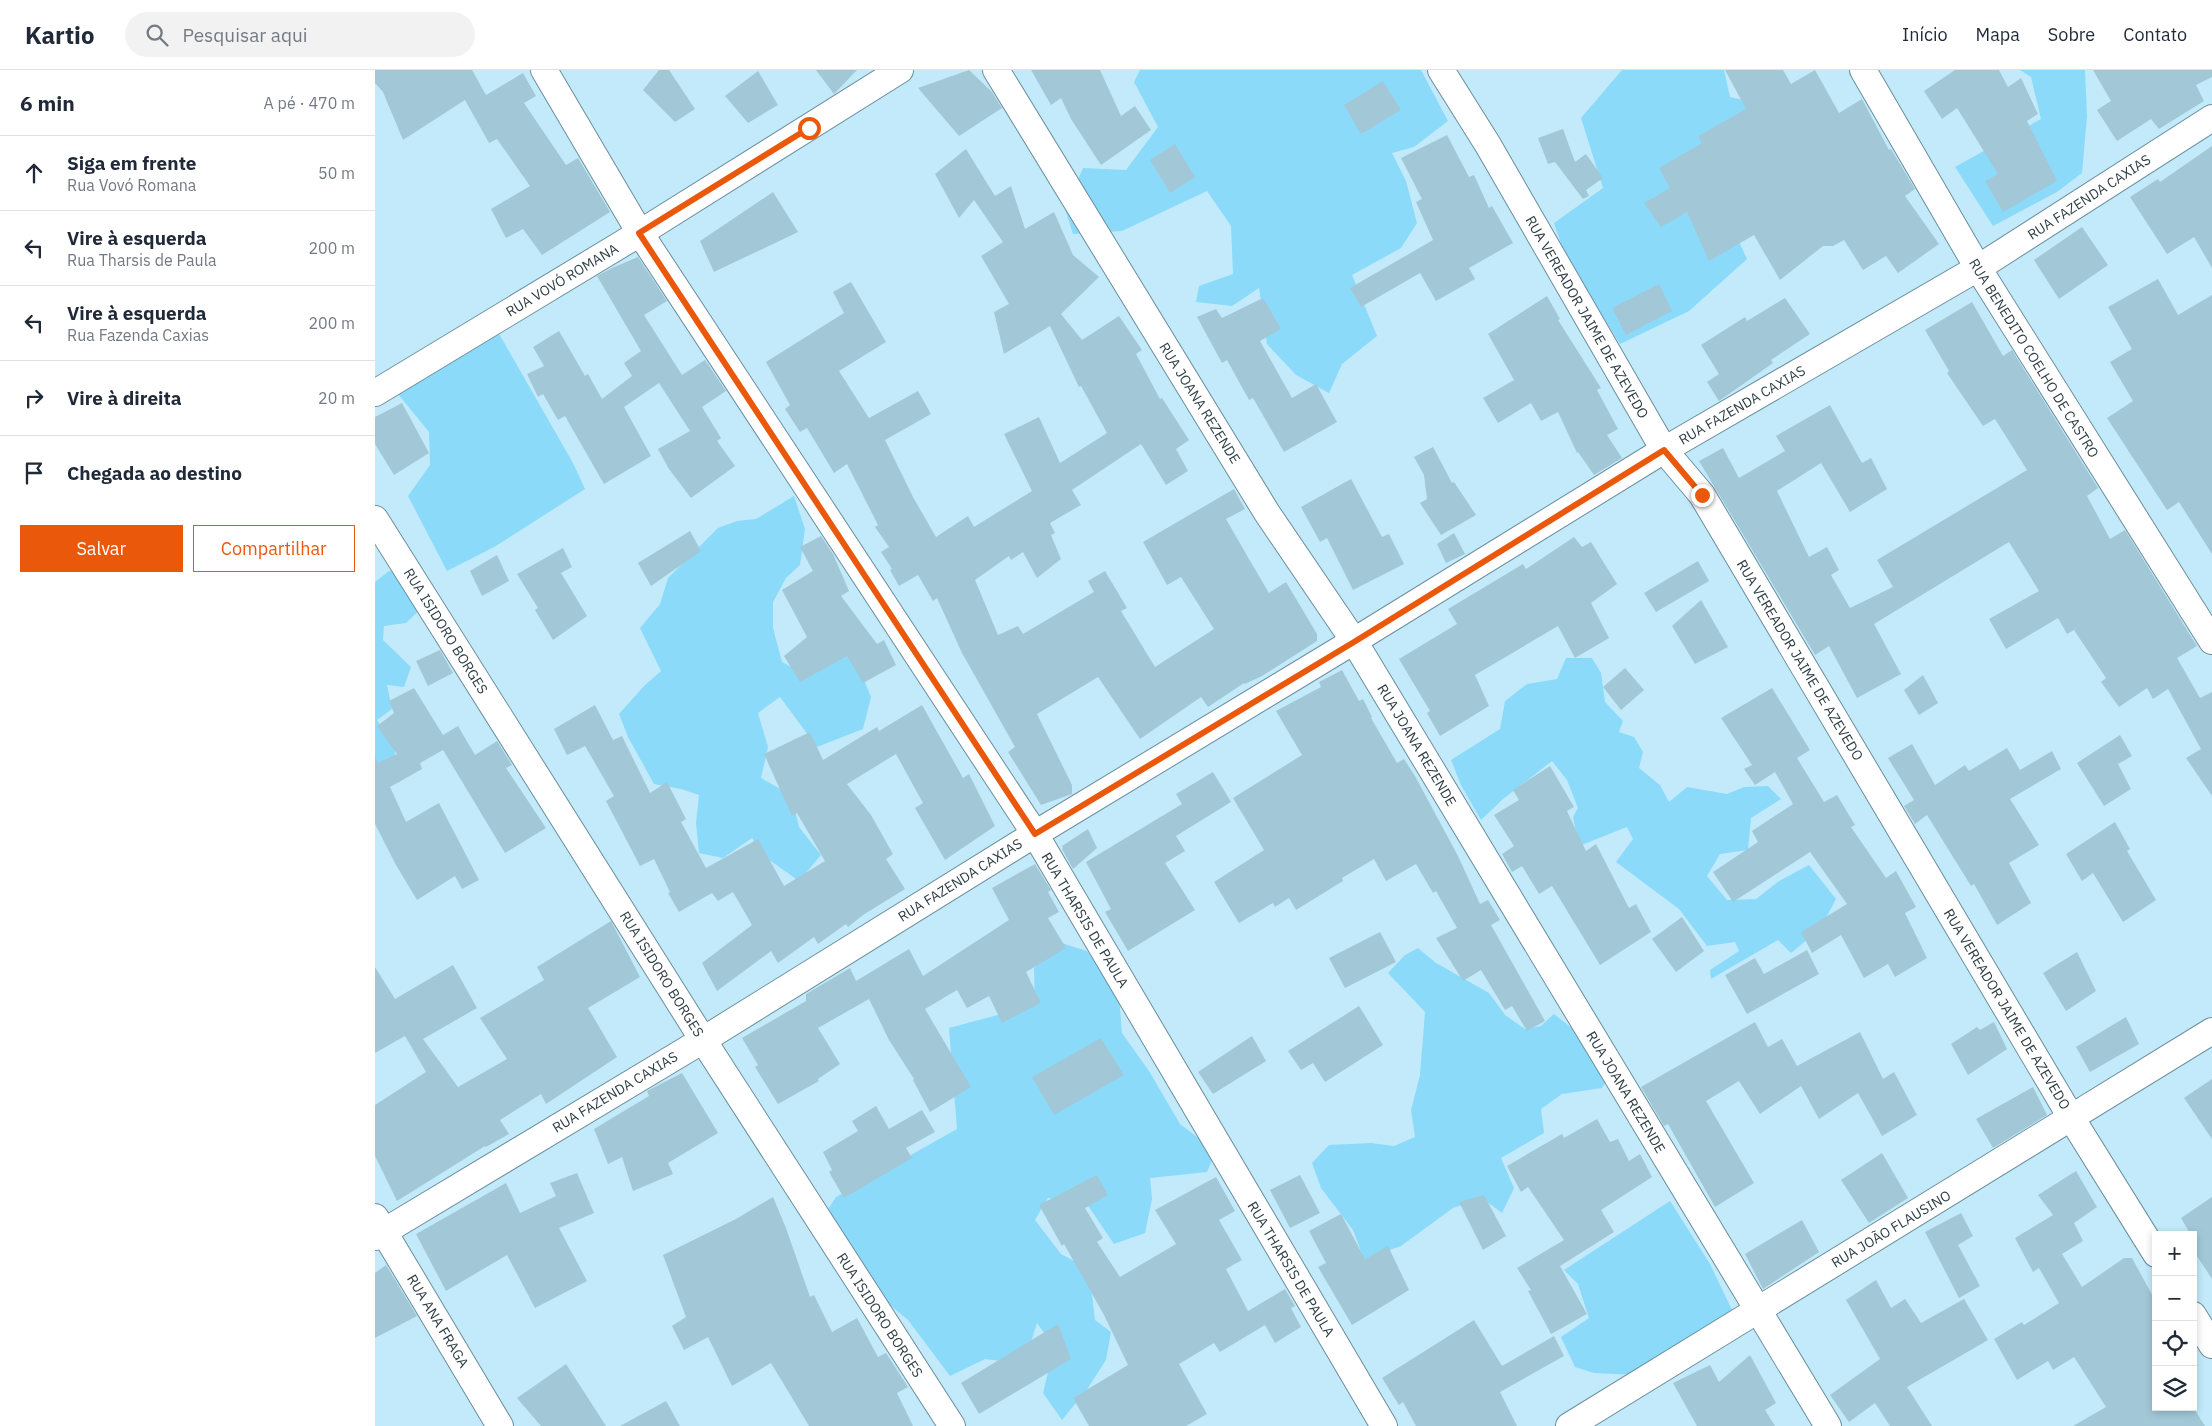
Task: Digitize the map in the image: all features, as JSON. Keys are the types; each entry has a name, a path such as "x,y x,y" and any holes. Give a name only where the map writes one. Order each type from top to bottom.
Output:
{"street":[{"name":"RUA THARSIS DE PAULA","path":"544,70 639,233 1035,834 1384,1426"},
{"name":"RUA VOVÓ ROMANA","path":"375,393 639,233 900,70"},
{"name":"RUA JOANA REZENDE","path":"996,70 1267,513 1354,642 1828,1426"},
{"name":"RUA VEREADOR JAIME DE AZEVEDO","path":"1441,70 1488,146 1664,450 1702,495 2072,1119 2152,1248"},
{"name":"RUA BENEDITO COELHO DE CASTRO","path":"1863,70 1977,268 2212,641"},
{"name":"RUA FAZENDA CAXIAS","path":"378,1229 703,1040 1035,834 1354,642 1664,450 1977,268 2212,118"},
{"name":"RUA ISIDORO BORGES","path":"375,520 703,1040 952,1426"},
{"name":"RUA JOÃO FLAUSINO","path":"1569,1426 2212,1032"},
{"name":"RUA ANA FRAGA","path":"378,1229 500,1426"},
{"path":"2197,1321 2212,1346"}],"shaded area":[{"path":"1140,70 1421,70 1448,121 1414,147 1392,153 1406,181 1417,223 1401,248 1352,275 1377,336 1342,364 1329,393 1296,375 1267,344 1259,288 1232,306 1196,302 1199,286 1233,274 1231,226 1207,191 1122,231 1073,234 1065,209 1083,168 1126,170 1158,127 1134,82"},
{"path":"1622,70 1724,70 1730,97 1756,103 1715,190 1747,259 1689,311 1620,344 1565,256 1554,223 1603,188 1581,118"},
{"path":"2020,70 2085,70 2087,116 2082,173 2057,192 1993,226 1955,167 2041,119 2031,77"},
{"path":"498,332 573,463 585,489 496,546 447,571 408,496 430,465 429,432 398,394"},
{"path":"794,496 805,529 800,565 786,578 773,602 773,628 782,662 799,671 840,646 855,659 871,697 863,729 817,747 780,697 758,713 768,747 761,778 791,795 799,827 821,855 799,881 761,854 752,838 723,858 699,853 696,823 699,795 681,789 654,784 628,737 619,714 644,686 661,671 640,628 660,604 668,578 718,528 737,521 756,519"},
{"path":"389,571 416,573 432,598 406,623 384,626 383,640 411,667 404,687 387,685 392,709 377,720 394,747 400,782 381,785 375,780 375,582"},
{"path":"1566,658 1592,658 1601,673 1605,702 1623,721 1619,732 1634,737 1643,752 1639,768 1660,785 1669,802 1687,787 1727,794 1744,787 1768,786 1781,799 1751,818 1748,850 1720,854 1707,876 1727,900 1756,899 1779,881 1809,865 1836,899 1820,929 1791,953 1778,940 1711,979 1710,970 1739,951 1735,942 1707,946 1679,909 1616,862 1633,839 1627,827 1579,846 1573,817 1578,808 1567,780 1552,761 1503,799 1481,820 1461,785 1451,760 1500,729 1505,701 1527,684 1557,679"},
{"path":"1058,942 1087,951 1119,997 1122,1033 1149,1071 1180,1124 1216,1151 1207,1172 1150,1178 1152,1199 1145,1233 1114,1244 1089,1207 1048,1198 1035,1220 1061,1254 1080,1264 1092,1294 1095,1320 1111,1332 1106,1360 1088,1388 1062,1420 1043,1393 1054,1347 1037,1323 1024,1364 985,1359 950,1376 908,1320 878,1295 825,1214 836,1197 957,1129 949,1028 1035,1005 1034,968"},
{"path":"1418,948 1436,963 1489,993 1505,1015 1525,1029 1541,1026 1554,1014 1587,1040 1610,1074 1602,1088 1562,1094 1541,1109 1544,1133 1501,1158 1514,1188 1502,1213 1482,1198 1453,1208 1401,1246 1364,1259 1353,1230 1321,1188 1312,1163 1329,1145 1371,1143 1394,1146 1415,1137 1411,1110 1420,1075 1425,1012 1388,973 1405,955"},
{"path":"1670,1201 1710,1264 1732,1310 1663,1352 1636,1375 1594,1373 1575,1367 1561,1337 1589,1318 1578,1284 1564,1270"}],"building":[{"path":"375,70 472,70 486,95 523,73 536,96 524,103 566,165 578,158 610,212 542,255 523,229 506,238 491,209 530,186 497,139 489,143 465,100 403,140 383,92 375,83"},
{"path":"659,70 669,70 695,109 675,122 643,90"},
{"path":"816,70 857,70 834,94"},
{"path":"969,70 992,92 1002,108 959,136 918,88"},
{"path":"1031,70 1100,70 1121,116 1135,106 1151,130 1101,165 1071,119 1061,98 1051,105"},
{"path":"1725,70 1783,70 1791,84 1815,70 1839,113 1862,99 1889,150 1891,149 1915,189 1905,196 1939,244 1898,273 1886,256 1863,270 1844,240 1833,246 1823,246 1780,280 1754,235 1709,261 1687,212 1661,227 1644,203 1670,188 1659,168 1702,143 1698,136 1746,109"},
{"path":"1955,70 1999,70 2008,87 2021,78 2038,114 2027,121 2057,181 2003,212 1985,181 1998,174 1957,108 1942,119 1924,91"},
{"path":"2093,70 2212,70 2212,77 2196,85 2204,101 2159,129 2151,119 2117,141 2097,110 2111,101"},
{"path":"758,71 778,105 748,123 725,96"},
{"path":"1383,81 1401,110 1361,134 1344,105"},
{"path":"1563,129 1575,162 1586,154 1603,178 1586,190 1589,196 1583,199 1555,162 1548,164 1538,138"},
{"path":"1447,135 1469,177 1474,175 1489,208 1492,206 1513,243 1469,268 1475,279 1436,301 1420,273 1361,307 1350,288 1433,240 1416,202 1422,199 1401,158"},
{"path":"1175,144 1195,177 1170,193 1150,160"},
{"path":"2212,146 2212,268 2194,237 2167,254 2130,197 2158,179 2160,182"},
{"path":"966,149 995,196 1011,186 1025,229 1054,212 1073,255 1099,277 1061,314 1082,340 1119,316 1142,350 1136,354 1160,399 1162,398 1189,440 1176,449 1188,471 1166,485 1141,444 1072,490 1081,505 1050,523 1055,533 1051,535 1061,559 1037,578 1023,552 1011,560 1009,556 975,580 998,635 1018,626 1023,634 1094,592 1088,581 1105,571 1127,608 1121,611 1155,667 1214,629 1181,577 1167,585 1143,542 1234,489 1245,509 1226,519 1269,593 1286,582 1317,634 1317,641 1262,676 1244,683 1208,707 1201,697 1140,739 1098,677 1037,714 1072,785 1072,794 1041,805 1008,752 1015,747 962,653 937,598 933,601 918,575 899,586 890,570 892,569 881,552 889,547 875,527 878,525 847,464 834,473 807,428 800,432 785,409 790,405 766,362 844,313 833,292 851,282 886,342 839,371 869,418 918,391 931,414 885,440 913,497 936,537 968,516 974,527 1032,491 1004,434 1039,417 1060,463 1107,433 1081,386 1079,387 1050,326 1004,354 994,312 1009,304 981,256 1003,242 974,200 959,218 935,174"},
{"path":"773,192 798,232 714,272 700,241"},
{"path":"2082,227 2108,265 2059,299 2034,260"},
{"path":"638,257 667,301 644,315 682,375 705,360 726,391 702,407 721,438 717,441 735,466 691,498 669,469 658,449 690,431 659,383 624,407 651,456 604,484 565,416 558,420 543,394 538,397 527,374 544,366 533,347 559,331 585,376 588,374 602,399 632,376 624,363 641,351 597,276"},
{"path":"2158,279 2178,315 2212,295 2212,554 2179,502 2167,510 2107,418 2133,401 2110,362 2132,349 2108,307"},
{"path":"1659,284 1672,311 1626,335 1612,308"},
{"path":"1547,296 1560,319 1558,320 1601,388 1597,390 1618,429 1607,435 1622,458 1594,475 1577,453 1558,412 1541,421 1531,403 1498,423 1483,398 1514,380 1488,334"},
{"path":"1263,298 1281,329 1260,341 1292,398 1316,384 1337,422 1284,452 1253,398 1249,400 1227,360 1222,363 1197,317 1216,309 1222,318"},
{"path":"1785,298 1810,334 1771,360 1773,363 1719,401 1707,382 1719,374 1701,345 1745,317 1747,321"},
{"path":"1972,302 2003,356 2012,350 2098,488 2087,496 2110,539 2125,530 2197,646 2177,658 2200,698 2212,692 2212,796 2186,758 2201,749 2168,689 2153,699 2147,688 2119,707 2101,682 2106,678 2074,630 2067,634 2058,618 2006,649 1989,619 2039,591 2009,542 1874,624 1901,674 1857,698 1829,646 1815,655 1699,461 1723,448 1739,478 1785,451 1776,436 1830,405 1862,463 1871,458 1887,489 1850,512 1821,463 1777,491 1809,557 1827,547 1839,570 1831,575 1850,608 1893,587 1877,560 2027,470 1995,419 1983,426 1947,373 1949,371 1925,330"},
{"path":"402,403 429,453 394,475 375,444 375,417"},
{"path":"1433,447 1452,483 1454,482 1476,515 1441,535 1420,503 1427,499 1424,475 1414,457"},
{"path":"1351,479 1382,537 1389,534 1404,564 1353,590 1327,538 1320,542 1301,507"},
{"path":"690,531 701,551 651,586 638,563"},
{"path":"1454,533 1465,554 1446,563 1437,544"},
{"path":"821,536 833,554 849,591 841,596 877,644 884,640 896,665 863,683 847,656 800,682 784,656 807,637 782,590 813,571 800,547"},
{"path":"1574,537 1582,547 1591,542 1617,584 1591,603 1609,638 1575,658 1558,626 1475,675 1489,706 1440,736 1427,713 1430,711 1399,659 1457,624 1448,609 1523,564 1526,569"},
{"path":"563,548 572,567 561,573 587,616 553,640 535,610 538,608 517,574"},
{"path":"497,555 509,581 482,596 470,571"},
{"path":"1698,561 1709,581 1656,612 1644,593"},
{"path":"1701,600 1728,647 1695,664 1672,626"},
{"path":"440,650 453,673 428,686 416,661"},
{"path":"1625,668 1644,690 1621,710 1603,687"},
{"path":"1342,670 1359,701 1363,699 1371,718 1397,763 1404,759 1415,776 1458,856 1480,904 1488,900 1500,920 1491,925 1545,1021 1527,1031 1512,1006 1505,1010 1481,970 1463,981 1436,938 1457,928 1436,891 1433,893 1416,864 1386,881 1374,859 1342,878 1343,881 1296,910 1289,898 1275,907 1273,903 1239,923 1214,882 1264,850 1233,798 1302,755 1276,711 1321,687 1319,682"},
{"path":"1923,675 1938,703 1919,715 1904,690"},
{"path":"414,688 443,735 458,726 475,755 497,741 512,765 506,768 546,828 505,853 443,750 420,763 422,769 390,787 406,822 439,803 479,880 462,889 455,876 417,900 375,824 375,756 378,763 397,754 377,726 394,713 389,701"},
{"path":"1772,688 1810,750 1797,758 1824,802 1837,795 1855,825 1851,827 1886,878 1896,871 1916,907 1905,913 1927,958 1895,977 1888,964 1864,978 1841,935 1812,953 1801,932 1847,904 1810,852 1733,902 1713,872 1758,842 1752,831 1793,804 1775,772 1755,785 1744,769 1752,765 1721,718"},
{"path":"595,705 613,740 622,736 650,793 667,782 686,819 681,822 706,868 758,839 784,886 825,861 797,813 792,816 764,754 810,732 823,760 877,727 879,731 922,705 963,778 969,774 995,826 945,860 915,808 923,803 896,754 847,784 871,815 893,854 886,859 905,889 863,915 848,927 846,924 818,944 814,937 778,963 771,951 717,991 702,963 752,925 733,892 718,901 712,893 679,912 668,893 670,892 654,859 640,866 606,801 614,796 585,746 567,755 554,729"},
{"path":"2120,735 2132,756 2118,764 2131,789 2104,806 2077,763"},
{"path":"1912,744 1935,785 1965,765 1969,771 2007,748 2020,770 2052,751 2061,769 2010,799 2039,845 2009,863 2031,903 1997,925 1974,884 1971,886 1927,815 1915,824 1904,806 1914,800 1888,758"},
{"path":"1550,766 1574,807 1567,811 1586,851 1596,844 1629,908 1636,904 1651,932 1600,965 1552,886 1539,894 1522,866 1512,872 1502,854 1514,846 1494,815 1519,800 1513,790"},
{"path":"1213,772 1231,802 1176,836 1185,851 1165,863 1195,910 1128,951 1105,912 1111,909 1086,862 1182,804 1176,794"},
{"path":"2115,822 2130,849 2127,851 2156,900 2123,922 2093,873 2082,881 2066,854"},
{"path":"1088,829 1097,848 1073,869 1062,846"},
{"path":"1035,864 1051,890 1048,892 1059,912 1048,918 1066,948 1026,972 1041,1003 1002,1023 989,996 967,1008 957,990 925,1009 971,1087 930,1112 914,1079 889,1040 869,999 818,1028 840,1064 818,1079 819,1081 778,1104 755,1067 758,1065 742,1038 806,1001 806,994 850,968 856,981 909,949 923,976 1009,920 992,888"},
{"path":"1682,917 1704,951 1676,972 1652,939"},
{"path":"611,921 640,977 588,1008 617,1057 546,1104 541,1094 500,1120 509,1134 485,1146 397,1201 375,1156 375,1105 426,1072 405,1036 375,1053 375,967 395,999 453,965 477,1008 423,1039 458,1087 507,1059 480,1018 544,980 537,967"},
{"path":"1380,932 1396,962 1345,988 1329,958"},
{"path":"1807,950 1819,974 1747,1014 1725,975 1755,958 1764,974"},
{"path":"2077,952 2096,991 2066,1011 2043,973"},
{"path":"1359,1006 1383,1045 1325,1082 1313,1063 1301,1070 1288,1051"},
{"path":"2126,1017 2139,1044 2090,1072 2076,1047"},
{"path":"1755,1022 1768,1047 1782,1039 1797,1066 1860,1032 1883,1079 1894,1072 1917,1115 1882,1136 1858,1093 1819,1119 1801,1086 1760,1114 1739,1081 1706,1101 1754,1183 1715,1207 1668,1124 1664,1126 1641,1087"},
{"path":"1994,1022 2007,1049 1968,1075 1951,1044 1977,1027 1980,1030"},
{"path":"1252,1036 1266,1061 1213,1094 1198,1072"},
{"path":"1101,1038 1124,1075 1054,1115 1032,1077"},
{"path":"682,1073 718,1133 668,1163 673,1174 633,1191 622,1157 608,1164 594,1129 649,1096 647,1091"},
{"path":"2212,1079 2212,1139 2184,1098"},
{"path":"2033,1087 2047,1115 1993,1148 1976,1119"},
{"path":"876,1106 889,1129 922,1110 935,1132 906,1148 912,1158 844,1198 829,1172 832,1170 823,1152 858,1131 852,1121"},
{"path":"1597,1119 1610,1142 1618,1139 1629,1161 1640,1154 1652,1177 1601,1210 1614,1232 1560,1266 1587,1314 1551,1334 1528,1291 1531,1290 1517,1268 1564,1240 1528,1187 1521,1192 1507,1166 1562,1134 1564,1138"},
{"path":"1882,1153 1908,1198 1869,1223 1841,1180"},
{"path":"2076,1171 2097,1207 2074,1223 2083,1241 2062,1254 2082,1287 2124,1258 2132,1258 2152,1295 2152,1411 2196,1411 2205,1426 2073,1426 2106,1407 2074,1357 2053,1370 2048,1361 2017,1380 1994,1339 2022,1322 2024,1325 2059,1303 2039,1268 2033,1272 2015,1238 2053,1215 2038,1195"},
{"path":"577,1173 594,1213 559,1228 587,1281 535,1308 507,1255 446,1291 416,1234 506,1183 520,1213 556,1196 550,1183"},
{"path":"1097,1175 1108,1195 1085,1208 1103,1238 1097,1242 1120,1277 1176,1244 1155,1210 1216,1177 1235,1211 1219,1220 1242,1260 1226,1269 1248,1311 1285,1289 1295,1306 1291,1308 1301,1327 1275,1343 1265,1325 1220,1352 1214,1343 1179,1364 1207,1414 1186,1426 1089,1426 1073,1398 1128,1365 1104,1315 1064,1244 1062,1246 1039,1205"},
{"path":"1300,1175 1320,1213 1290,1228 1270,1190"},
{"path":"1484,1195 1506,1236 1483,1250 1459,1202"},
{"path":"773,1197 810,1297 814,1295 832,1332 857,1318 878,1357 886,1353 908,1387 897,1393 913,1426 809,1426 771,1363 732,1386 708,1337 684,1350 672,1326 686,1317 663,1255 736,1219"},
{"path":"2212,1197 2212,1279 2197,1256 2197,1231 2189,1231 2181,1218"},
{"path":"1961,1213 1973,1236 1958,1245 1980,1286 1959,1298 1925,1232"},
{"path":"1341,1214 1365,1259 1388,1246 1409,1290 1352,1325 1318,1267 1326,1263 1309,1231"},
{"path":"1802,1220 1819,1252 1763,1289 1745,1254"},
{"path":"386,1265 417,1316 375,1338 375,1273"},
{"path":"1876,1280 1891,1308 1905,1299 1921,1323 1964,1299 1988,1340 1907,1387 1932,1426 1890,1426 1875,1403 1849,1422 1830,1395 1880,1359 1846,1300"},
{"path":"1474,1320 1502,1366 1554,1336 1564,1356 1500,1392 1517,1426 1416,1426 1403,1402 1399,1405 1382,1378"},
{"path":"1058,1324 1071,1359 979,1414 961,1383"},
{"path":"1750,1355 1776,1403 1765,1410 1775,1426 1697,1426 1673,1383 1710,1365 1719,1382"},
{"path":"566,1364 606,1426 541,1426 517,1398"},
{"path":"666,1401 680,1426 620,1426"}],"route":[{"path":"809,128 639,233 1035,834 1354,642 1664,450 1702,495"}]}
